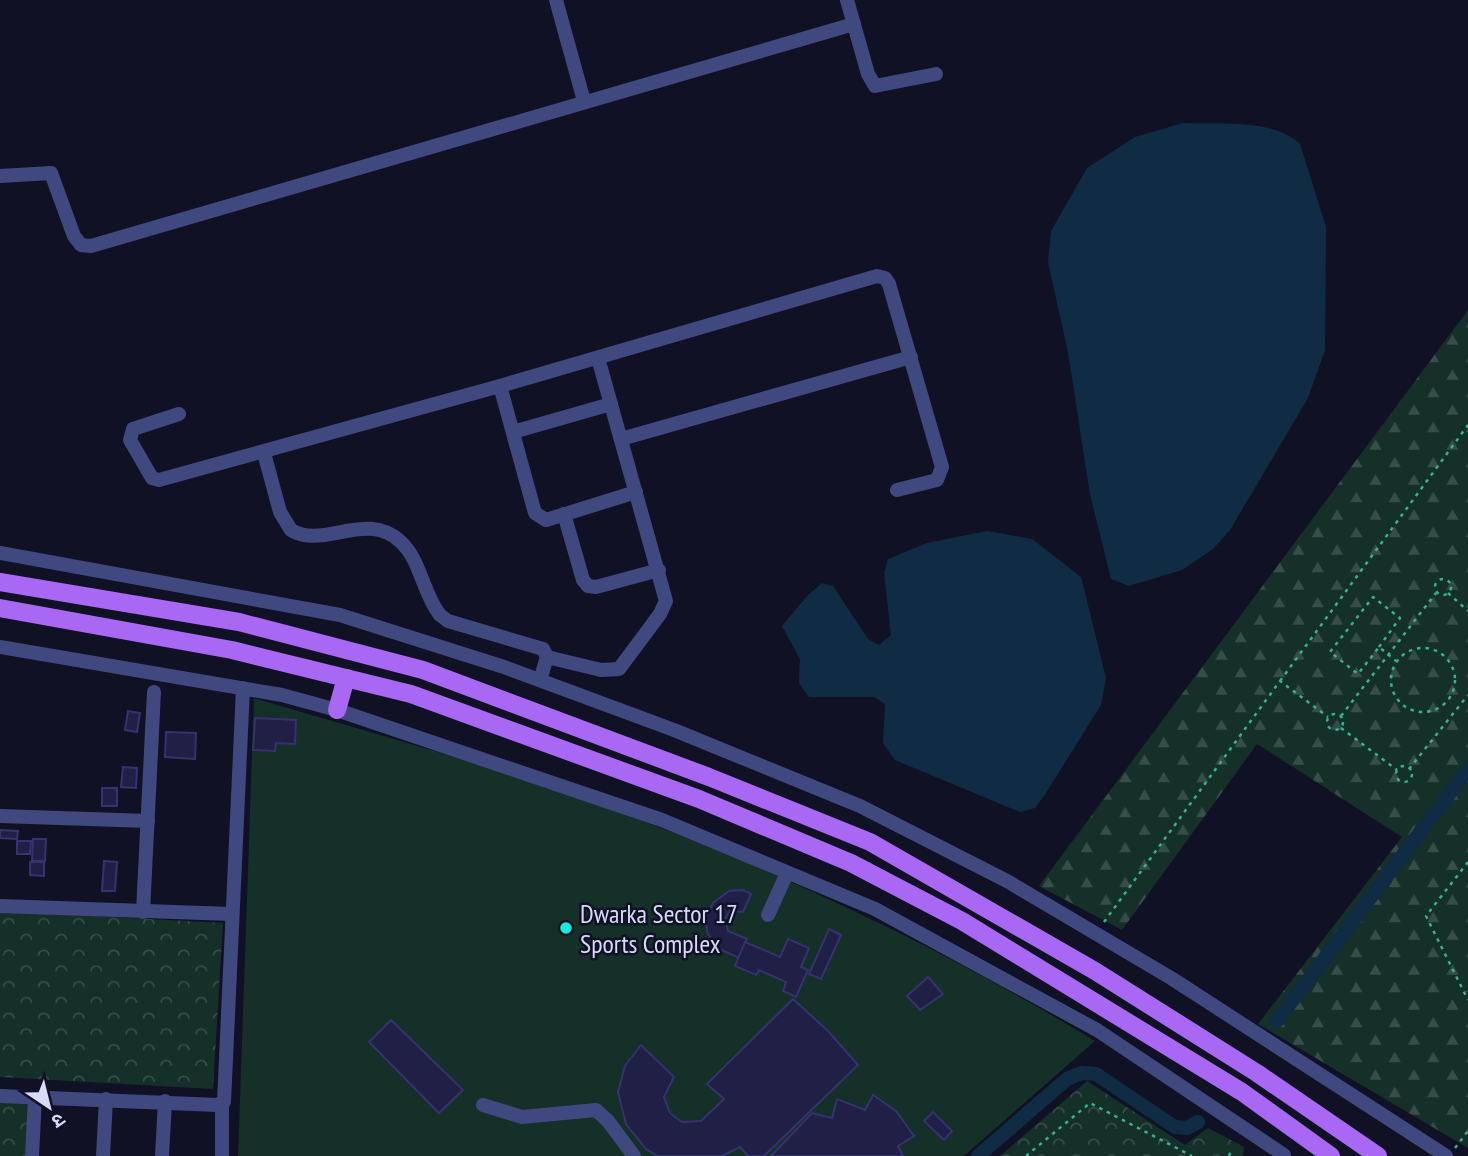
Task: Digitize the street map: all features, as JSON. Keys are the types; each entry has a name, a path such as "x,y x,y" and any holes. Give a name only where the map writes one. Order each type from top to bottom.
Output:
{"main road":[{"path":"0,582 239,622 423,670 709,777 870,842 1096,971 1257,1073 1370,1154"},
{"path":"0,608 232,650 411,694 549,742 699,799 851,863 962,920 1242,1092 1331,1156"},
{"path":"337,710 346,678"}],"street":[{"path":"556,0 584,101"},
{"path":"846,0 868,74 875,86 936,74"},
{"path":"0,176 51,173 74,236 81,245 91,246 853,24"},
{"path":"179,414 133,429 130,434 130,440 152,478 159,480 264,453 877,276 886,278 890,284 942,467 937,480 897,490"},
{"path":"621,439 911,357"},
{"path":"547,657 601,670 624,666 665,606 666,594 598,358"},
{"path":"500,386 535,513 546,520 636,492"},
{"path":"513,432 611,404"},
{"path":"264,453 280,512 291,530 305,536 362,528 385,533 406,548 440,615 543,649 547,657 540,680"},
{"path":"565,514 583,580 588,586 596,587 659,570"},
{"path":"0,553 340,615 540,680 674,730 860,806 1007,881 1096,933 1171,978 1448,1156"},
{"path":"0,647 243,688 337,710 662,820 875,909 1097,1030 1285,1156 1300,1133"},
{"path":"222,1156 222,1103 243,688"},
{"path":"143,912 154,692"},
{"path":"0,816 148,821"},
{"path":"768,915 787,873"},
{"path":"0,906 232,914"},
{"path":"0,1096 217,1105 222,1103"},
{"path":"32,1156 35,1097"},
{"path":"103,1156 106,1100"},
{"path":"162,1156 165,1101"},
{"path":"482,1105 522,1117 596,1110 608,1121 634,1156"}],"path":[{"path":"1096,933 1468,425"},
{"path":"1341,716 1436,593 1436,583 1443,579 1451,586 1444,596 1436,593"},
{"path":"1448,593 1468,611"},
{"path":"1373,597 1401,618 1379,647 1358,674 1330,652 1373,597"},
{"path":"1379,647 1396,661"},
{"path":"1417,648 1439,651 1453,668 1455,679 1448,700 1440,707 1421,712 1402,705 1391,688 1396,661 1406,652 1417,648"},
{"path":"1280,681 1328,717 1329,727 1336,730 1340,728 1343,723 1341,716"},
{"path":"1409,769 1468,695"},
{"path":"1328,717 1336,714 1341,716"},
{"path":"1340,728 1397,770"},
{"path":"1404,766 1412,776 1405,783 1396,778 1397,770 1404,766"},
{"path":"1468,862 1426,916 1468,1000"},
{"path":"1026,1156 1090,1103 1192,1156"},
{"path":"1448,1156 1468,1131"},
{"path":"1229,1156 1231,1151"}],"green space":[{"path":"1468,310 1468,1148 1258,1024 1402,837 1257,744 1122,930 1039,886"},
{"name":"Dwarka Sector 17 Sports Complex","path":"254,698 507,773 686,838 895,931 963,966 1095,1041 964,1156 238,1156"},
{"path":"0,911 223,923 213,1089 0,1077"},
{"path":"1087,1081 1185,1145 1208,1128 1244,1147 1243,1156 1000,1156"},
{"path":"0,1101 31,1101 29,1156 0,1156"}],"water":[{"path":"1183,123 1260,126 1289,136 1300,144 1326,227 1325,350 1308,398 1230,530 1213,549 1182,570 1129,586 1111,579 1090,494 1068,352 1048,262 1051,231 1087,168 1135,137"},
{"path":"987,531 1032,539 1081,577 1106,678 1101,705 1044,796 1035,808 1020,812 895,760 883,743 885,704 874,697 809,697 799,683 800,659 782,626 807,596 822,583 833,586 868,639 879,645 891,635 884,573 888,559 927,543"}],"building":[{"path":"128,711 140,713 137,732 125,730"},
{"path":"255,718 296,720 295,744 276,743 275,751 253,750"},
{"path":"166,732 196,733 195,759 165,757"},
{"path":"123,767 137,768 136,788 121,787"},
{"path":"102,788 117,788 117,806 102,806"},
{"path":"0,830 18,831 17,839 0,838"},
{"path":"33,839 46,839 45,861 32,861"},
{"path":"17,841 31,841 30,854 17,854"},
{"path":"104,861 117,862 115,891 102,891"},
{"path":"30,862 44,862 44,876 30,875"},
{"path":"743,890 751,894 743,912 730,911 725,919 728,931 747,939 739,958 717,948 707,932 706,917 713,903 729,891"},
{"path":"829,929 841,935 821,979 809,974"},
{"path":"788,939 809,948 801,967 808,970 796,997 783,991 786,982 759,970 756,975 735,966 745,942 780,957"},
{"path":"928,977 943,994 920,1010 907,996"},
{"path":"793,999 828,1031 858,1065 764,1156 748,1156 740,1147 722,1156 658,1156 646,1149 626,1124 618,1092 625,1066 641,1045 674,1077 664,1097 670,1113 682,1122 701,1121 724,1099 707,1084"},
{"path":"391,1020 463,1090 439,1113 369,1042"},
{"path":"873,1095 896,1111 914,1136 898,1146 903,1156 771,1156 812,1113 832,1118 837,1099 865,1110"},
{"path":"933,1112 952,1131 944,1140 924,1121"}],"waterway":[{"path":"1277,1021 1468,769"},
{"path":"978,1156 1067,1079 1081,1073 1096,1074 1175,1127 1187,1128 1198,1122"}],"place":[{"name":"Dwarka Sector 17 Sports Complex","path":"566,928"}]}
